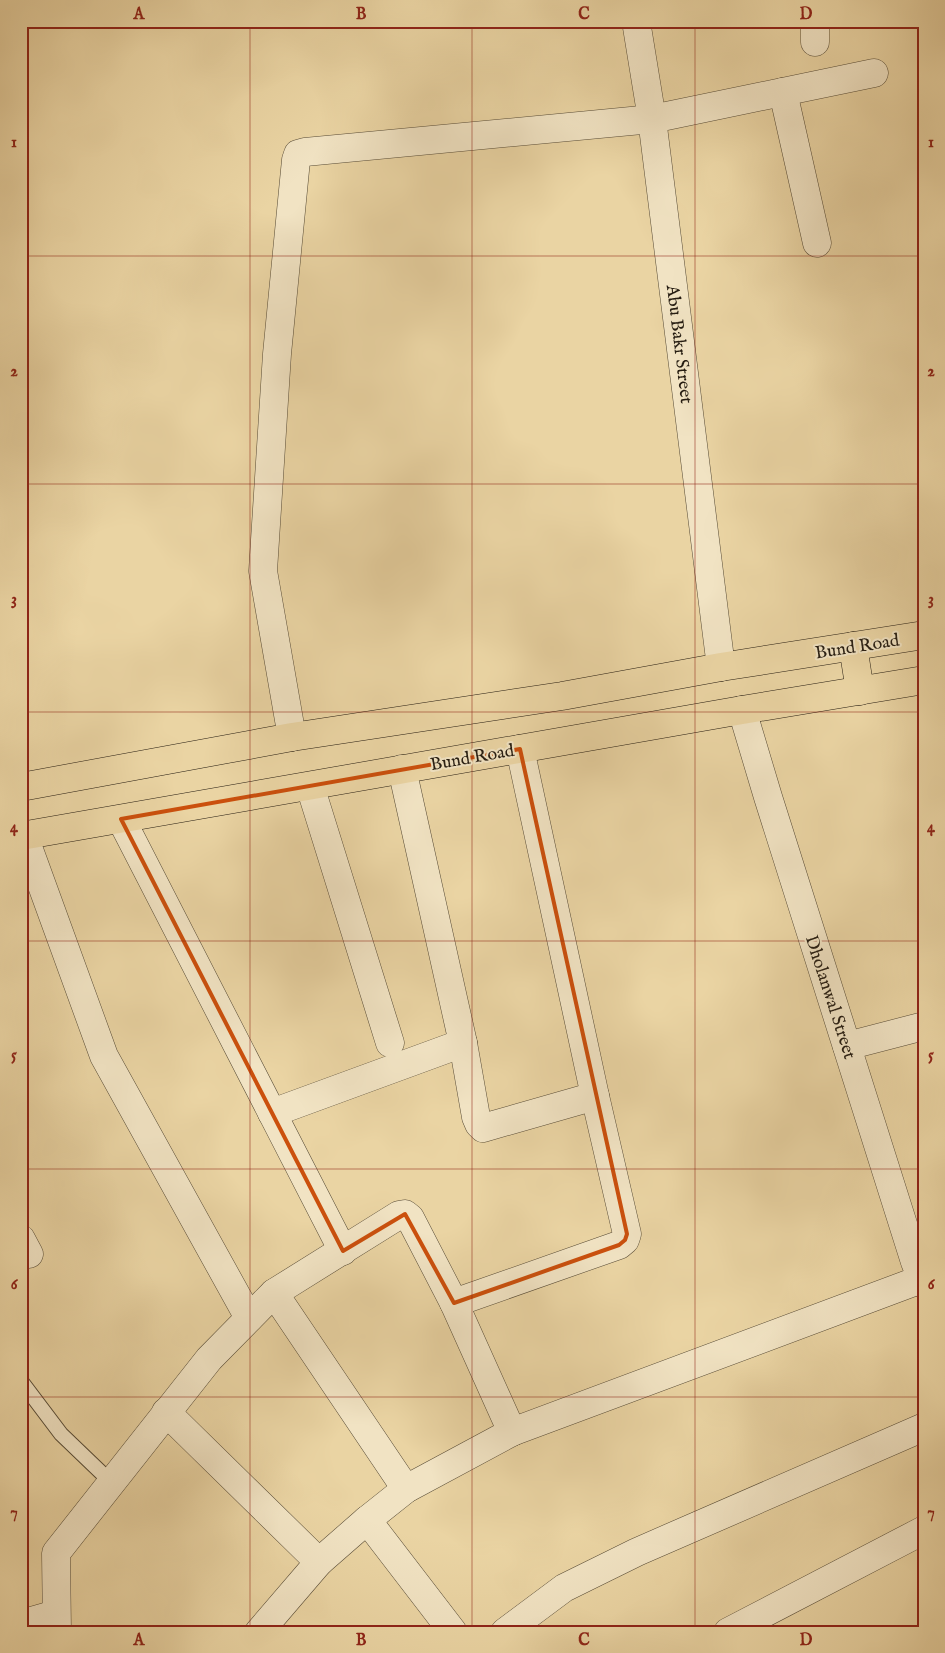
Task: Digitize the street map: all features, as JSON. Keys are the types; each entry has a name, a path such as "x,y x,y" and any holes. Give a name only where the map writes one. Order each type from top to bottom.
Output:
{"main road":[{"name":"Bund Road","path":"21,786 292,737 562,696 720,667 924,635"},
{"path":"853,646 860,691"},
{"name":"Bund Road","path":"23,836 924,680"}],"street":[{"name":"Abu Bakr Street","path":"636,21 652,118 720,667"},
{"path":"292,737 263,571 277,354 298,154 652,118 874,73"},
{"path":"783,92 817,243"},
{"name":"Dholanwal Street","path":"742,710 915,1262 923,1281"},
{"path":"454,1303 619,1245 625,1240 627,1234 595,1096 520,749"},
{"path":"402,769 463,1043 476,1117 479,1124 483,1128 595,1096"},
{"path":"310,786 390,1042"},
{"path":"121,819 343,1251"},
{"path":"23,836 104,1056 249,1318"},
{"path":"847,1046 924,1026"},
{"path":"272,1113 463,1043"},
{"path":"21,1624 57,1623 56,1553 209,1359 274,1293 399,1215 405,1214 410,1218 454,1303 512,1432"},
{"path":"259,1632 319,1562 366,1520 406,1489 512,1432 923,1281"},
{"path":"274,1293 406,1489"},
{"path":"166,1412 319,1562"},
{"path":"505,1632 564,1588 637,1552 924,1427"},
{"path":"366,1520 453,1632"},
{"path":"728,1632 924,1530"}],"lane":[{"path":"21,1381 61,1434 112,1483"}],"highlighted area":[{"path":"520,749 627,1234 625,1240 619,1245 454,1303 405,1214 343,1251 121,819"}]}
